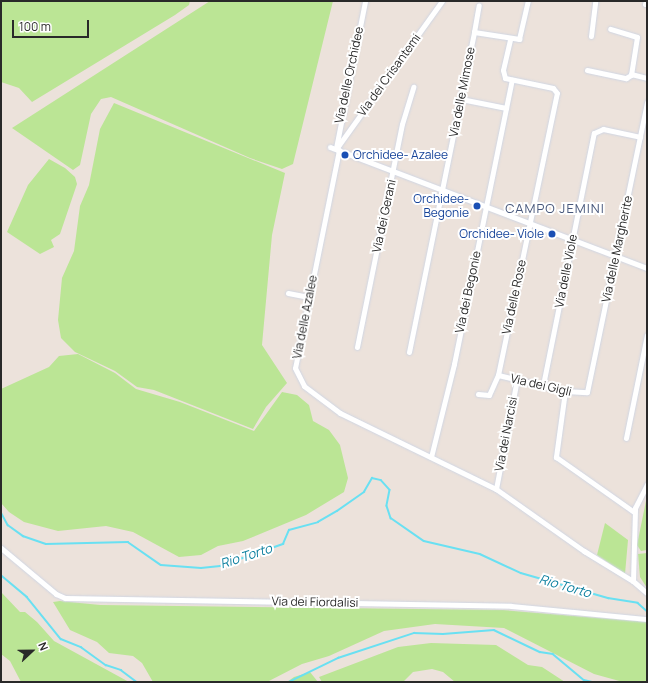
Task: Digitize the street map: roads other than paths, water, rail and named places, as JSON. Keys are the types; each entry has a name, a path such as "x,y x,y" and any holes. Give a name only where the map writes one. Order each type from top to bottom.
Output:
{"street":[{"name":"Via delle Orchidee","path":"337,150 365,1"},
{"name":"Via dei Crisantemi","path":"337,150 442,1"},
{"path":"512,80 506,78 503,72 510,39 520,38 528,1"},
{"path":"591,36 596,1"},
{"path":"475,32 480,5"},
{"path":"587,70 627,78 631,74 637,37 610,29"},
{"name":"Via delle Mimose","path":"409,352 475,32 510,39"},
{"path":"631,74 647,78"},
{"name":"Via delle Rose","path":"478,394 489,395 498,375 557,91 512,80"},
{"name":"Via dei Begonie","path":"431,457 454,364 512,80"},
{"name":"Via dei Gerani","path":"357,347 393,171 413,87"},
{"path":"461,99 506,108"},
{"name":"Via delle Margherite","path":"584,394 589,386 647,102"},
{"name":"Via delle Viole","path":"543,385 595,132 603,129 640,137"},
{"path":"330,147 442,191 572,238 647,268"},
{"name":"Via delle Azalee","path":"337,150 295,368 304,386 340,414 496,489"},
{"path":"288,293 309,297"},
{"path":"626,438 647,334"},
{"name":"Via dei Gigli","path":"498,375 584,394"},
{"name":"Via dei Narcisi","path":"496,489 517,379"},
{"path":"565,391 556,457 634,512"},
{"path":"633,580 634,512 639,495 647,484"},
{"path":"496,489 584,551 633,580 647,593"},
{"name":"Via dei Fiordalisi","path":"1,548 56,594 64,598 511,606 647,619"}],"waterway":[{"name":"Rio Torto","path":"1,512 8,525 23,536 46,544 128,542 161,565 201,568 220,566 283,544 289,530 318,522 337,511 364,492 372,478 381,480 390,490 387,506 391,518 424,541 480,554 521,573 608,598 638,603 647,611"},
{"path":"1,575 27,597 61,639 81,647 106,665 121,670 137,682"},
{"path":"289,682 338,658 414,633 443,634 494,630 540,652 553,654 584,680 593,682"}],"place":[{"name":"Orchidee- Azalee","path":"345,155"},
{"name":"Orchidee- Begonie","path":"477,206"},
{"name":"Orchidee- Viole","path":"552,234"}],"district":[{"name":"CAMPO JEMINI","path":"555,208"}]}
